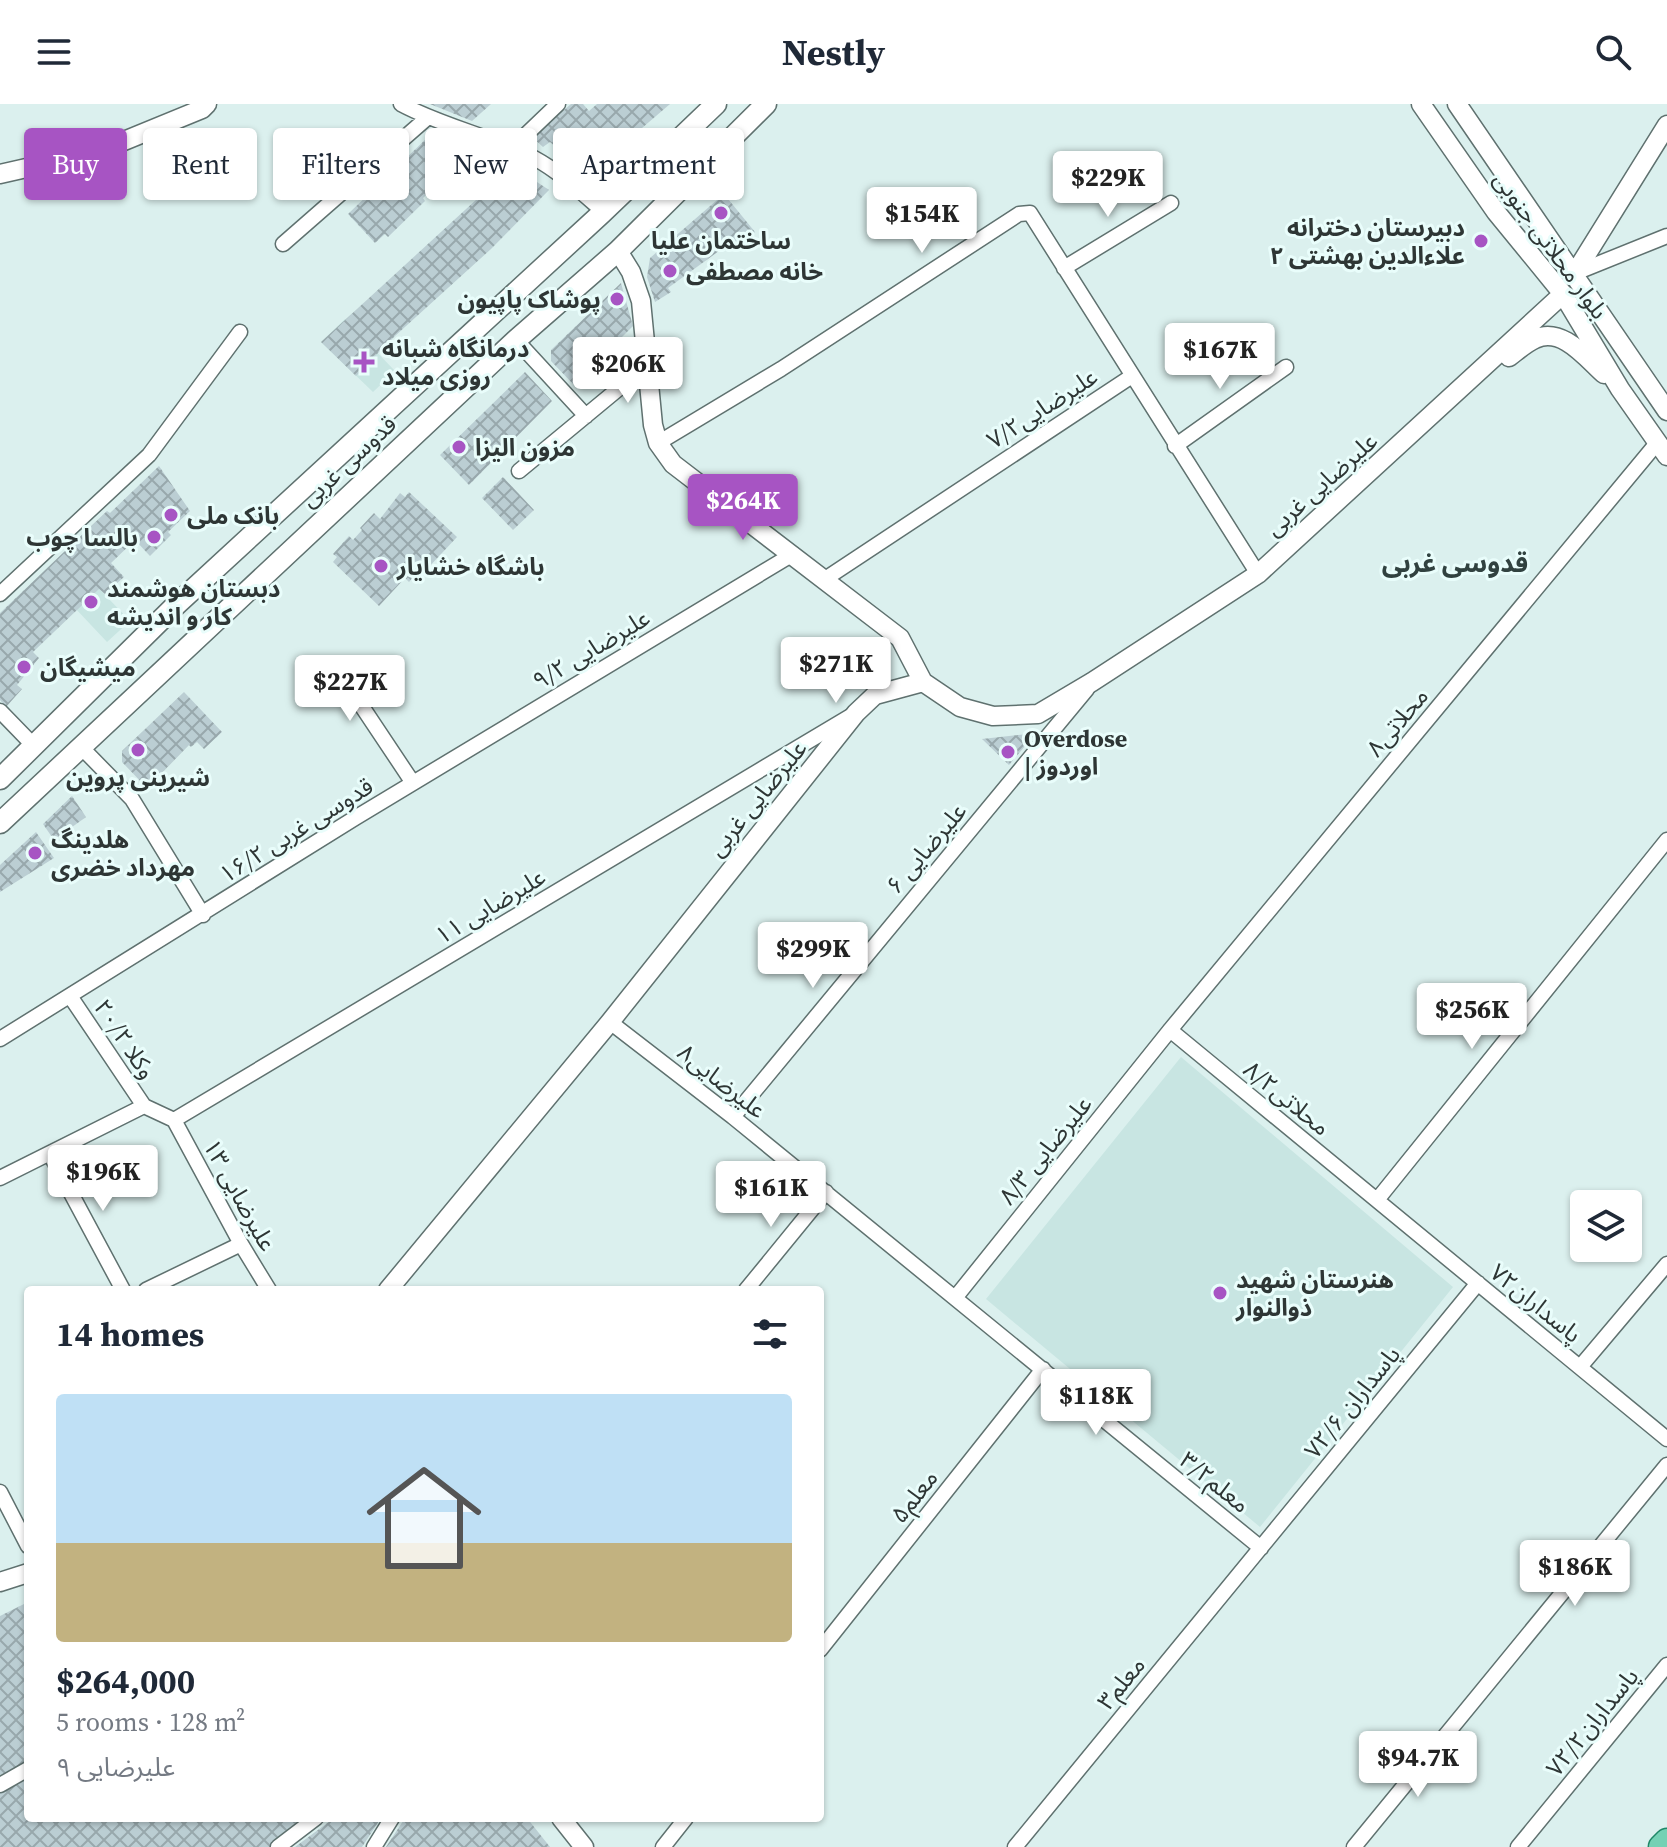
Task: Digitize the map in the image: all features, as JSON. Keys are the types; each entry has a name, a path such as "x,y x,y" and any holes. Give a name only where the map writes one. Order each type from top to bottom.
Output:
{"main road":[{"name":"قدوسی غربی","path":"0,779 176,605 604,212 716,104"},
{"name":"قدوسی غربی","path":"0,823 516,340 618,251 766,104"},
{"path":"1661,1847 1667,1841"}],"street":[{"path":"0,174 97,152 202,109 207,104"},
{"path":"401,104 455,128"},
{"path":"533,128 558,104"},
{"name":"بلوار محلاتی جنوبی","path":"1421,104 1496,212 1563,294 1620,389 1662,450"},
{"name":"بلوار محلاتی جنوبی","path":"1457,104 1667,411"},
{"path":"283,244 427,118"},
{"path":"1575,273 1667,125"},
{"path":"537,162 556,173 604,212"},
{"path":"1064,268 1171,203"},
{"path":"658,443 1025,212 1030,213 1258,574"},
{"path":"1575,273 1667,236"},
{"path":"618,251 631,272 641,301 653,425 658,443 673,464 900,638 923,682"},
{"name":"علیرضایی غربی","path":"391,1286 610,1022 856,713 875,695 923,682 960,707 993,716 1038,714 1258,574 1563,294"},
{"path":"0,594 149,455 240,332"},
{"name":"علیرضایی غربی","path":"1454,395 1535,339 1555,336 1568,342 1620,389"},
{"path":"516,340 586,416"},
{"path":"519,471 646,366"},
{"path":"1175,446 1286,367"},
{"name":"علیرضایی۷/۲","path":"825,579 1132,376"},
{"name":"محلاتی۸","path":"1170,1030 1662,450"},
{"name":"۹/۲ علیرضایی","path":"413,783 793,554"},
{"path":"389,676 357,699 413,783"},
{"name":"۶ علیرضایی","path":"733,1117 1092,682"},
{"path":"0,711 35,747"},
{"name":"۱۱ علیرضایی","path":"174,1120 856,713"},
{"path":"81,747 132,799 203,915"},
{"name":"۱۶/۲ قدوسی غربی","path":"0,1039 413,783"},
{"path":"1377,1200 1667,840"},
{"name":"وکلا ۲۰/۲","path":"70,996 144,1106"},
{"name":"علیرضایی۸","path":"610,1022 733,1117 955,1298"},
{"name":"محلاتی۸/۲","path":"1170,1030 1377,1200"},
{"name":"۸/۳ علیرضایی","path":"955,1298 1170,1030"},
{"path":"0,1178 144,1106 174,1120"},
{"name":"۱۳ علیرضایی","path":"174,1120 267,1286"},
{"path":"50,1154 121,1286"},
{"path":"749,1286 826,1192"},
{"name":"پاسداران۷۲","path":"1377,1200 1667,1439"},
{"path":"154,1286 241,1244"},
{"path":"1580,1367 1667,1264"},
{"name":"۷۲/۶ پاسداران","path":"1261,1548 1478,1283"},
{"name":"معلم۳/۲","path":"955,1298 1261,1548"},
{"name":"معلم۵","path":"824,1645 1043,1369"},
{"path":"1354,1847 1667,1465"},
{"path":"0,1492 24,1538"},
{"name":"معلم۳","path":"1015,1847 1261,1548"},
{"path":"0,1582 24,1574"},
{"name":"پاسداران۷۲/۲","path":"1518,1847 1667,1665"},
{"path":"0,1785 24,1771"},
{"path":"278,1847 311,1822"},
{"path":"374,1847 390,1822"},
{"path":"564,1822 584,1847"},
{"path":"663,1847 683,1822"}],"shaded area":[{"name":"درمانگاه شبانه روزی میلاد","path":"345,319 395,371 373,392 321,342"},
{"name":"دبستان هوشمند کار و اندیشه","path":"64,552 130,621 107,642 42,573"},
{"name":"هنرستان شهید ذوالنوار","path":"1181,1057 1453,1287 1260,1527 986,1299"}],"building":[{"path":"430,104 491,104 472,121"},
{"path":"571,104 583,104 589,111 597,104 670,104 642,128 553,128 553,145 550,142 543,147 537,142 537,133"},
{"path":"425,140 425,201 388,237 385,234 375,243 348,214 363,200 409,200 409,155"},
{"path":"537,182 549,190 491,249 395,336 369,362 372,365 363,374 360,372 356,376 321,342 476,200 537,200"},
{"path":"717,200 729,200 755,232 744,242 741,238 725,251 723,248 668,288 671,292 655,302 647,277 650,258"},
{"path":"621,283 633,326 617,342 620,345 574,385 551,361 551,350"},
{"path":"525,372 552,401 469,485 440,455"},
{"path":"159,466 190,511 168,532 171,535 150,556 135,540 111,563 124,577 105,594 99,589 33,652 39,658 17,685 22,689 6,707 0,700 0,613"},
{"path":"503,477 534,510 513,530 482,498"},
{"path":"409,492 457,537 427,569 423,566 409,582 405,578 379,606 333,562 337,557 333,554 349,536 353,540 374,513 380,519 400,493 405,497"},
{"path":"184,692 222,732 204,749 197,742 191,747 189,745 147,788 122,762 122,751"},
{"name":"Overdose | اوردوز","path":"1036,733 1009,765 982,739"},
{"path":"72,796 86,817 54,840 43,824"},
{"path":"36,832 54,858 0,892 0,865"},
{"path":"24,1604 24,1762 0,1776 0,1616"},
{"path":"24,1778 24,1822 297,1822 271,1842 270,1847 0,1847 0,1792"},
{"path":"329,1822 378,1822 362,1847 295,1847"},
{"path":"402,1822 530,1822 550,1847 386,1847"}],"place":[{"name":"ساختمان علیا","path":"721,213"},
{"name":"دبیرستان دخترانه علاءالدین بهشتی ۲","path":"1481,241"},
{"name":"خانه مصطفی","path":"670,271"},
{"name":"پوشاک پاپیون","path":"617,299"},
{"name":"درمانگاه شبانه روزی میلاد","path":"364,362"},
{"name":"مزون الیزا","path":"459,447"},
{"name":"بانک ملی","path":"171,515"},
{"name":"بالسا چوب","path":"154,537"},
{"name":"باشگاه خشایار","path":"381,566"},
{"name":"دبستان هوشمند کار و اندیشه","path":"91,602"},
{"name":"میشیگان","path":"24,667"},
{"name":"شیرینی پروین","path":"138,750"},
{"name":"Overdose | اوردوز","path":"1008,752"},
{"name":"هلدینگ مهرداد خضری","path":"35,853"},
{"name":"هنرستان شهید ذوالنوار","path":"1220,1293"}],"district":[{"name":"قدوسی غربی","path":"1455,563"}]}
